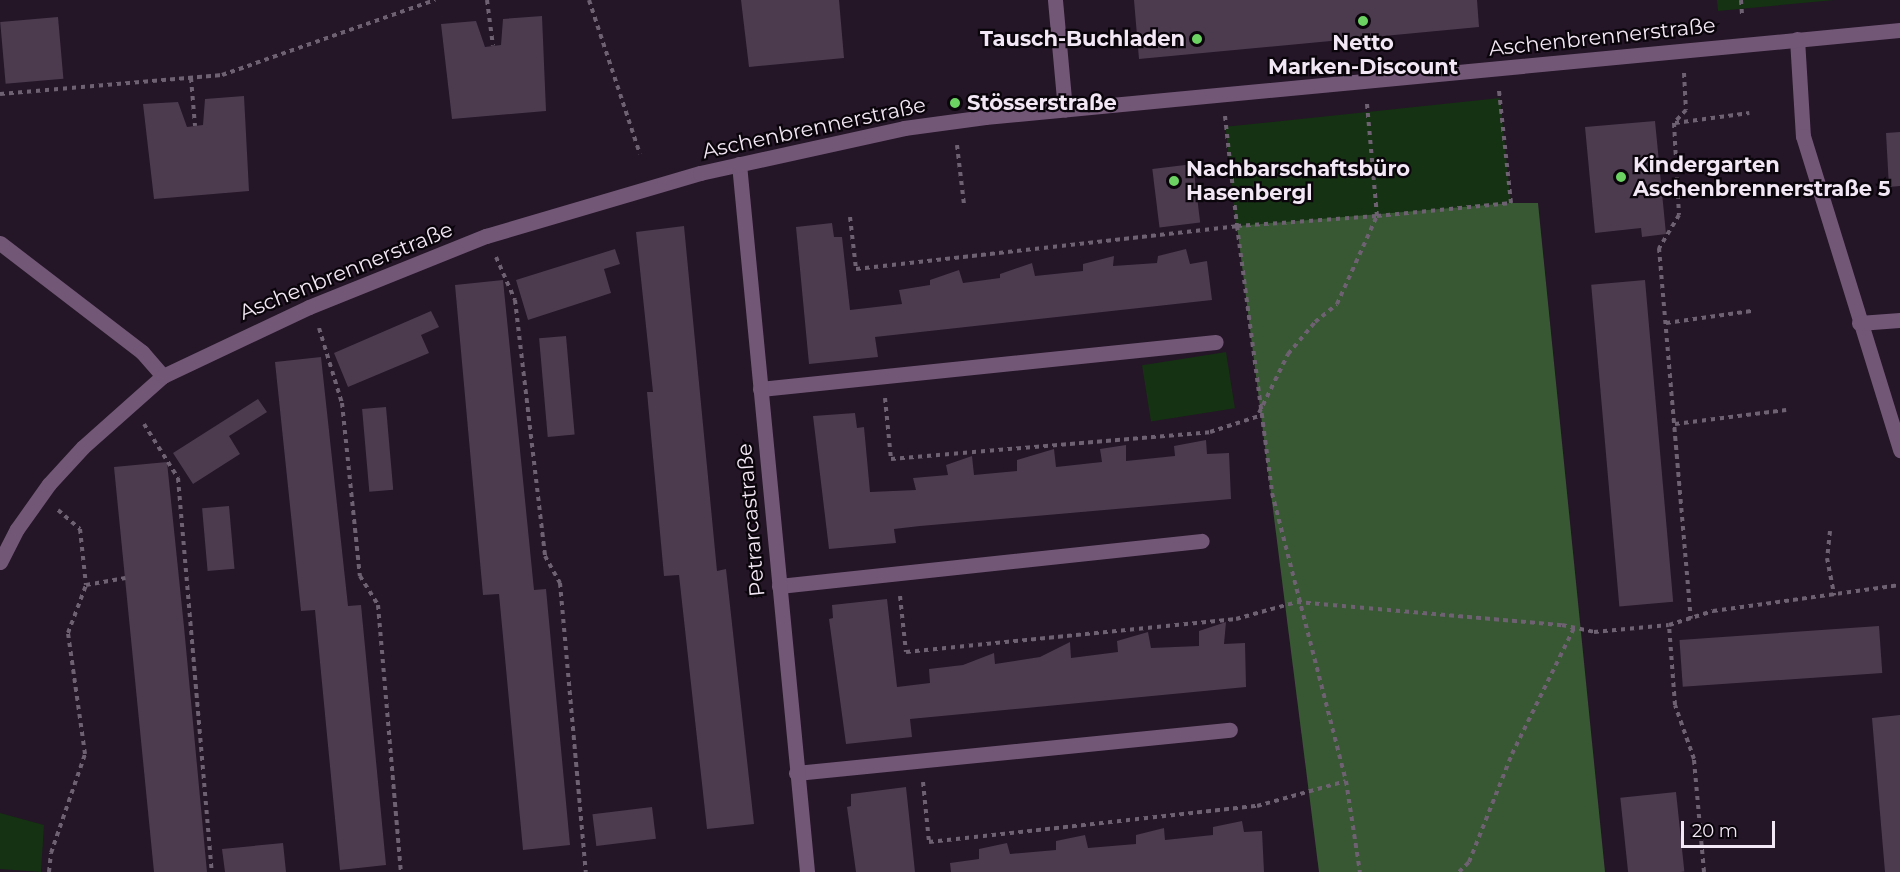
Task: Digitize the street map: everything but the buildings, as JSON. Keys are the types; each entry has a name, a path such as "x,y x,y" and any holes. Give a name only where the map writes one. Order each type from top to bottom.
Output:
{"street":[{"path":"1055,0 1065,110"},
{"name":"Aschenbrennerstraße","path":"0,562 17,529 49,484 83,447 163,376 309,306 486,236 739,164 904,128 1065,110 1900,30"},
{"path":"1797,39 1803,136 1859,323 1896,425 1900,450"},
{"name":"Petrarcastraße","path":"739,164 807,872"},
{"path":"0,243 142,352 163,376"},
{"path":"1859,323 1900,320"},
{"path":"760,389 1216,342"},
{"path":"778,586 1202,541"},
{"path":"796,773 921,763 1230,730"}],"path":[{"path":"0,94 222,75 435,0"},
{"path":"487,0 493,46"},
{"path":"589,0 640,154"},
{"path":"1741,0 1742,14"},
{"path":"1665,52 1684,72 1686,110 1674,123 1679,215 1659,248 1691,619"},
{"path":"850,218 856,269 1237,226 1511,203 1497,69"},
{"path":"190,78 195,126"},
{"path":"883,376 891,459 1210,432 1259,415 1288,354 1315,322 1338,304 1377,216 1365,81"},
{"path":"1674,123 1749,113"},
{"path":"1225,116 1259,415 1297,602 1346,780 1360,872"},
{"path":"957,145 964,206"},
{"path":"495,255 515,300 545,556 560,583 586,872"},
{"path":"1666,323 1751,311"},
{"path":"318,326 342,403 360,576 378,605 402,872"},
{"path":"1675,424 1786,410"},
{"path":"144,424 178,478 212,872"},
{"path":"49,872 51,853 85,754 68,633 86,585 80,529 58,510"},
{"path":"1830,531 1827,558 1834,595"},
{"path":"897,574 906,652 1236,619 1297,602 1344,603 1594,632 1669,626 1713,611 1900,585"},
{"path":"86,585 125,578"},
{"path":"1669,626 1675,705 1694,759 1704,872"},
{"path":"1459,872 1469,862 1512,754 1574,628"},
{"path":"921,763 929,842 1257,806 1346,780"}],"green space":[{"path":"1717,0 1835,0 1718,11"},
{"path":"1500,98 1511,203 1237,232 1226,127"},
{"path":"1511,203 1538,203 1605,872 1319,872 1237,226"},
{"path":"1226,352 1235,408 1151,422 1142,365"},
{"path":"0,813 44,825 41,872 0,869"}],"place":[{"name":"Netto Marken-Discount","path":"1363,21"},
{"name":"Tausch-Buchladen","path":"1197,39"},
{"name":"Stösserstraße","path":"955,103"},
{"name":"Kindergarten Aschenbrennerstraße 5","path":"1621,177"},
{"name":"Nachbarschaftsbüro Hasenbergl","path":"1174,181"}]}
